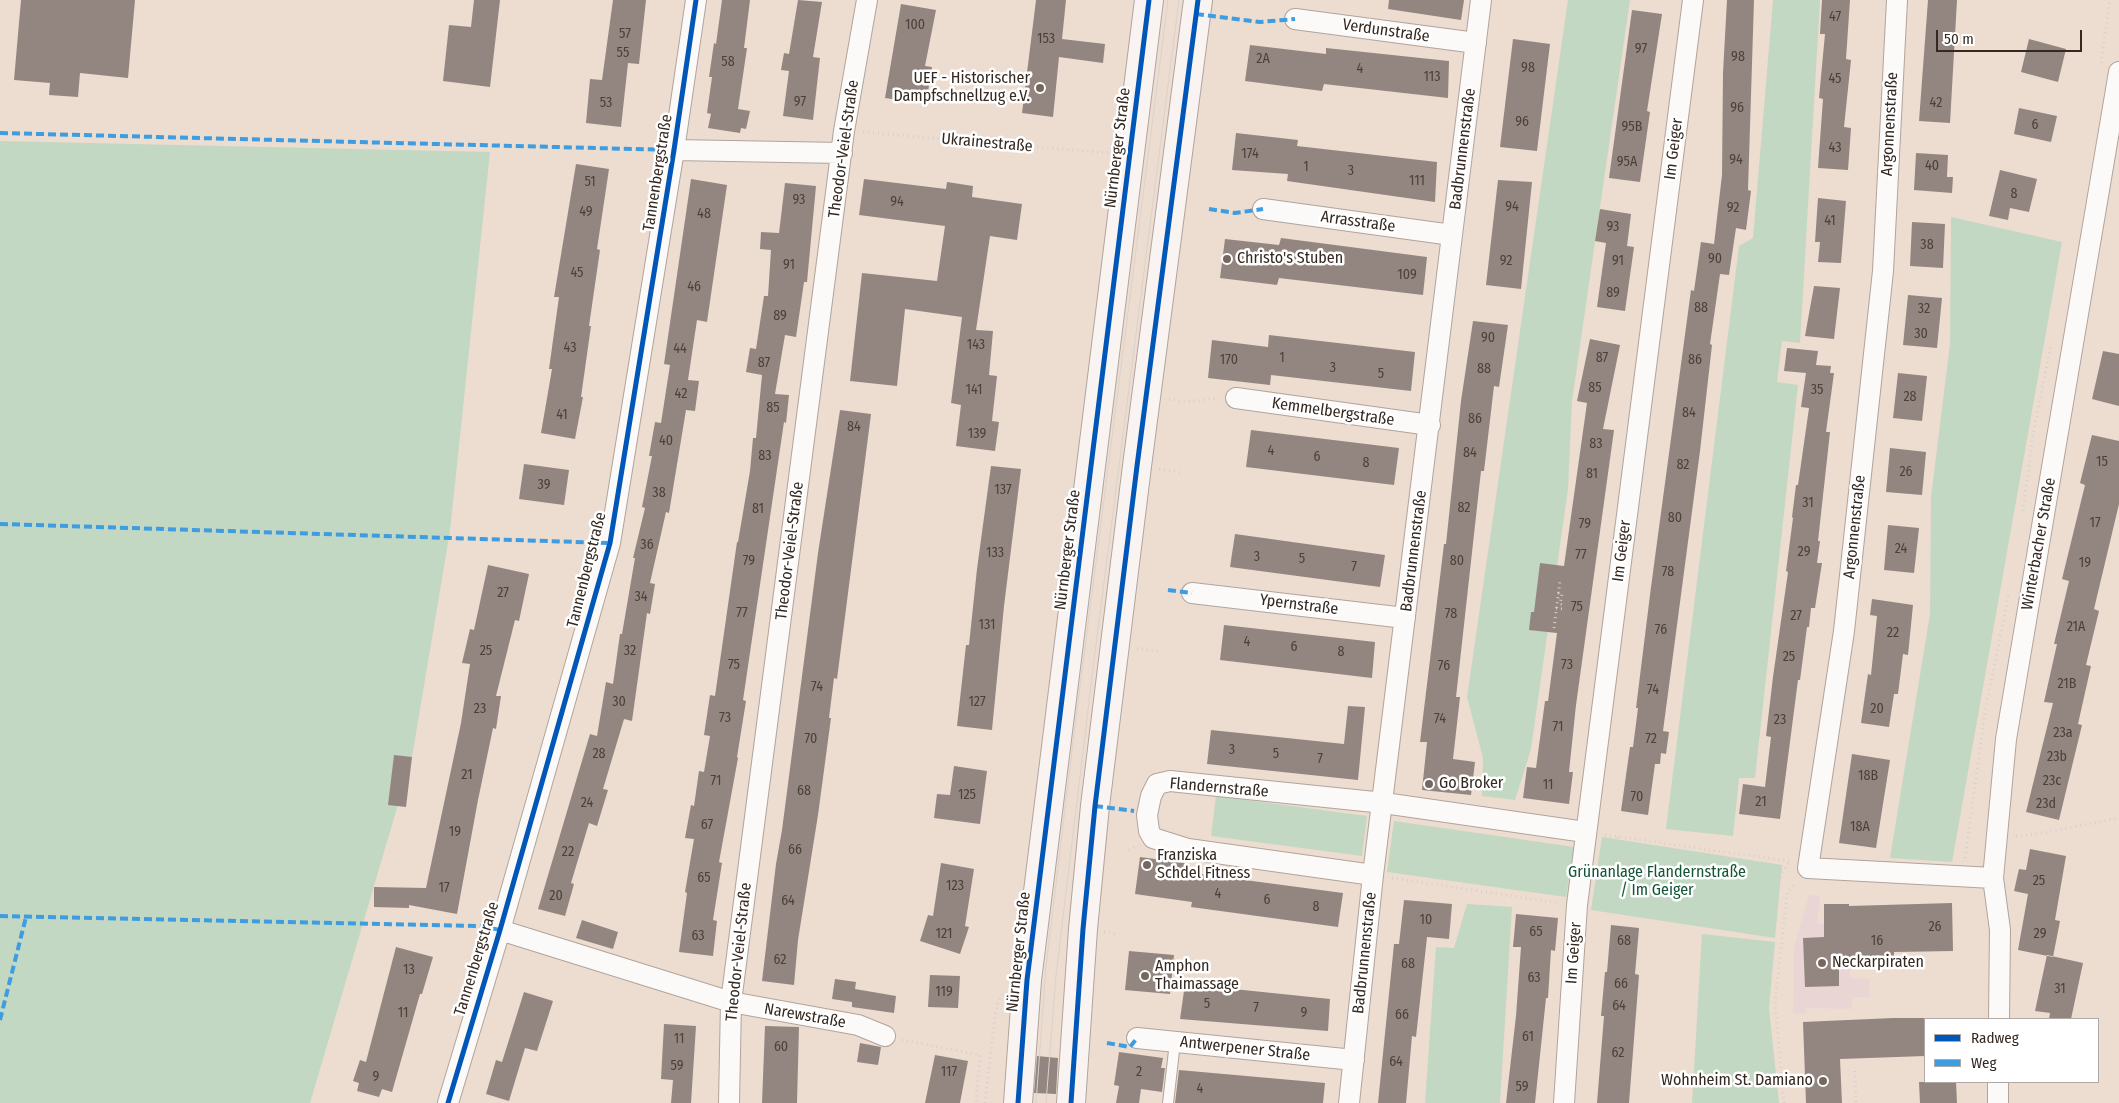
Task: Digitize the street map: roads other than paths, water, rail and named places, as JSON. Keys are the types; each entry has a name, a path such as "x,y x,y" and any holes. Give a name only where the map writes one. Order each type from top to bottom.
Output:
{"main road":[{"name":"Nürnberger Straße","path":"1018,1103 1028,970 1149,0"},
{"path":"1071,1103 1083,929 1095,806 1198,0"}],"street":[{"name":"Tannenbergstraße","path":"448,1103 500,930 610,543 674,150 696,0"},
{"name":"Theodor-Veiel-Straße","path":"729,1103 731,1002 844,131 867,0"},
{"name":"Badbrunnenstraße","path":"1349,1103 1373,875 1384,803 1481,0"},
{"name":"Im Geiger","path":"1564,1103 1577,905 1585,832 1693,0"},
{"name":"Argonnenstraße","path":"1897,0 1883,271 1844,631 1808,868 1993,878"},
{"name":"Verdunstraße","path":"1295,19 1476,43"},
{"name":"Winterbacher Straße","path":"1999,1018 2000,930 1993,878 2006,739 2119,72"},
{"path":"674,150 842,153"},
{"name":"Arrasstraße","path":"1263,209 1452,235"},
{"name":"Kemmelbergstraße","path":"1236,398 1430,425"},
{"name":"Ypernstraße","path":"1192,593 1405,618"},
{"name":"Flandernstraße","path":"1373,875 1188,849 1153,838 1149,830 1147,815 1151,796 1157,784 1170,781 1384,803 1585,832"},
{"name":"Narewstraße","path":"500,930 731,1002 858,1025 885,1036"},
{"name":"Antwerpener Straße","path":"1137,1038 1354,1060"},
{"path":"1998,1083 1998,1103"}],"lane":[{"path":"1168,1103 1175,1042"}],"tram line":[{"path":"1036,1103 1046,967 1168,0"},
{"path":"1046,1103 1056,975 1094,660 1179,0"}],"place":[{"name":"UEF - Historischer Dampfschnellzug e.V.","path":"1040,88"},
{"name":"Christo's Stuben","path":"1227,259"},
{"name":"Go Broker","path":"1429,784"},
{"name":"Franziska Schdel Fitness","path":"1147,865"},
{"name":"Neckarpiraten","path":"1822,963"},
{"name":"Amphon Thaimassage","path":"1145,976"},
{"name":"Wohnheim St. Damiano","path":"1823,1081"}],"park label":[{"name":"Grünanlage Flandernstraße / Im Geiger","path":"1657,882"}]}
